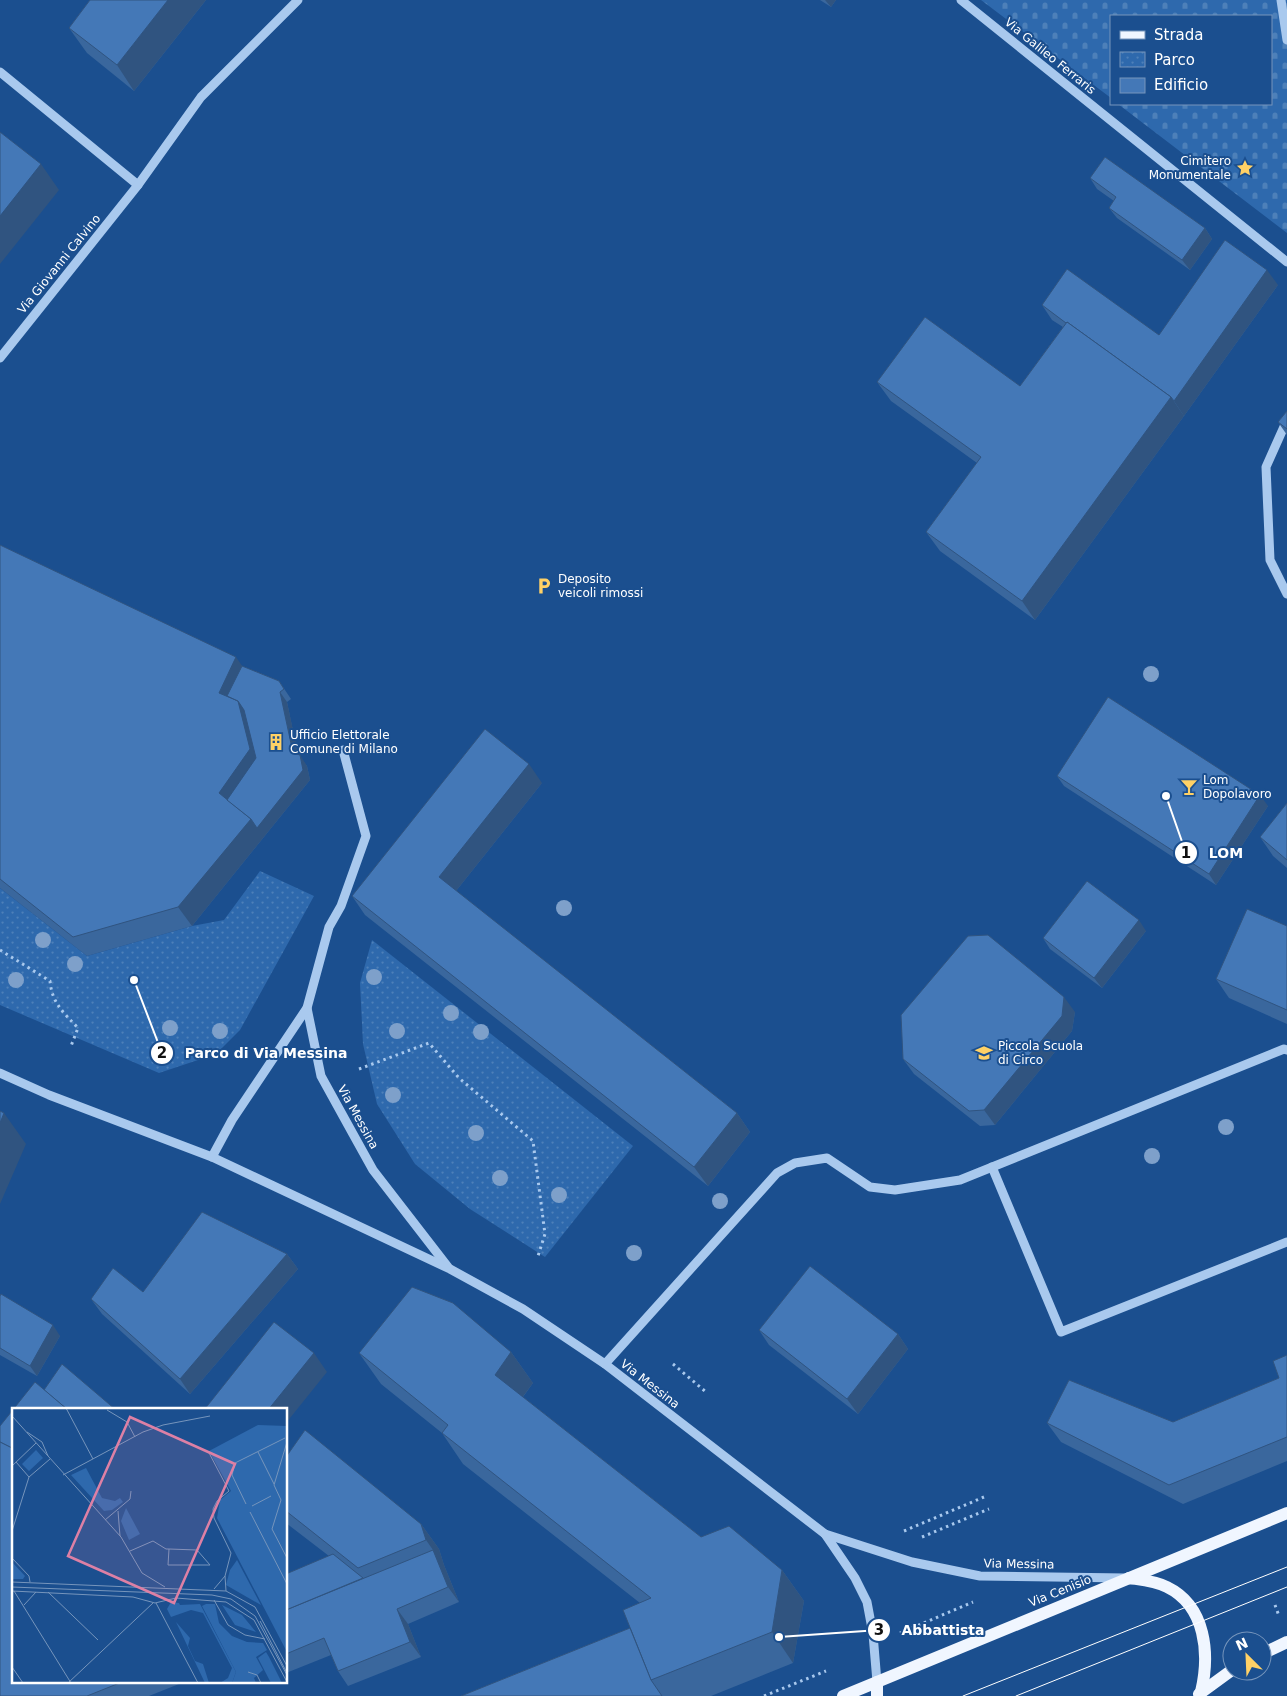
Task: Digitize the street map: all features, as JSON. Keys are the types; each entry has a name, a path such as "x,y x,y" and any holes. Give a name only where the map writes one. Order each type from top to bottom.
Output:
{"main road":[{"name":"Via Cenisio","path":"843,1696 1287,1513"},
{"path":"1129,1578 1155,1582 1171,1589 1184,1598 1195,1613 1205,1648 1204,1681 1200,1695"},
{"path":"1272,1649 1287,1642"},
{"path":"1200,1695 1222,1678"},
{"path":"876,1682 877,1696"}],"street":[{"name":"Via Giovanni Calvino","path":"0,358 138,185 201,96 298,0"},
{"name":"Via Galileo Ferraris","path":"961,0 1287,262"},
{"path":"1281,0 1287,40"},
{"path":"0,72 138,185"},
{"path":"1287,420 1266,467 1270,560 1287,594"},
{"path":"212,1157 232,1120 307,1008 329,927 341,906 366,836 343,750"},
{"name":"Via Messina","path":"307,1008 321,1076 352,1134 373,1170 450,1269"},
{"path":"605,1364 777,1173 795,1163 827,1158 870,1188 895,1190 960,1180 1284,1049 1287,1050"},
{"name":"Via Messina","path":"0,1073 212,1157 450,1269 523,1309 605,1364 825,1534 855,1578 867,1602 873,1634 876,1682"},
{"path":"992,1167 1061,1332 1287,1242"},
{"name":"Via Messina","path":"825,1534 912,1562 980,1576 1129,1578"}],"path":[{"path":"0,950 50,981 51,993 56,1003 78,1028 71,1046"},
{"path":"359,1068 429,1043 459,1078 532,1141 545,1234 538,1256"},
{"path":"673,1364 706,1392"},
{"path":"904,1532 984,1497"},
{"path":"917,1539 989,1509"},
{"path":"900,1633 976,1601"},
{"path":"1275,1605 1280,1616"},
{"path":"764,1696 826,1671"}],"green space":[{"name":"Cimitero Monumentale","path":"981,0 1287,0 1287,233 1119,105 1272,105 1272,15 1110,15 1110,97"},
{"path":"260,871 314,896 240,1030 216,1054 159,1073 0,1005 0,888 87,956 192,926 224,920"},
{"path":"372,940 633,1146 545,1257 470,1209 415,1164 377,1104 363,1044 360,983"}],"building":[{"path":"90,0 168,0 117,65 69,28"},
{"path":"0,132 41,164 0,216"},
{"path":"1105,157 1205,228 1182,260 1109,208 1116,197 1090,178"},
{"path":"1225,240 1267,270 1174,401 1042,305 1067,269 1159,335"},
{"path":"925,317 1020,386 1067,322 1171,397 1022,601 926,532 981,457 877,382"},
{"path":"1287,411 1287,429 1278,422"},
{"path":"0,545 236,657 219,693 238,701 250,749 219,793 251,819 178,907 73,937 0,879"},
{"name":"Ufficio Elettorale Comune di Milano","path":"242,666 279,681 284,689 280,692 293,753 300,755 303,770 257,828 251,819 227,800 256,758 244,710 238,701 227,696"},
{"path":"1108,697 1260,795 1209,874 1057,776"},
{"path":"485,729 529,764 439,877 737,1113 694,1167 352,896"},
{"path":"1287,803 1287,860 1260,837"},
{"path":"1087,881 1139,920 1094,978 1043,938"},
{"path":"1247,909 1287,926 1287,1010 1216,979"},
{"name":"Piccola Scuola di Circo","path":"988,935 1064,997 1062,1016 984,1110 969,1111 903,1059 901,1015 968,936"},
{"path":"0,1111 4,1113 0,1123"},
{"path":"202,1212 287,1254 180,1379 91,1299 113,1268 143,1292"},
{"path":"810,1266 898,1334 847,1399 759,1330"},
{"path":"412,1287 453,1303 511,1352 495,1375 701,1537 729,1526 782,1570 772,1632 651,1680 623,1610 651,1598 442,1433 448,1425 359,1353"},
{"path":"1,1294 53,1325 30,1366 0,1348"},
{"path":"274,1322 314,1353 270,1408 206,1408"},
{"path":"1287,1355 1287,1437 1169,1485 1047,1423 1069,1380 1173,1422 1279,1378 1273,1361"},
{"path":"62,1364 114,1408 66,1408 44,1390"},
{"path":"35,1382 66,1408 14,1408"},
{"path":"12,1411 12,1448 0,1442 0,1426"},
{"path":"305,1430 421,1524 426,1540 358,1568 288,1513 288,1454"},
{"path":"0,1442 12,1448 12,1684 117,1684 87,1696 0,1696"},
{"path":"433,1550 448,1587 397,1609 410,1642 338,1671 324,1638 288,1653 288,1609"},
{"path":"333,1554 363,1578 288,1609 288,1573"},
{"path":"630,1628 651,1680 662,1696 461,1696"}],"tram line":[{"path":"963,1696 1287,1567"},
{"path":"1016,1696 1287,1587"}],"place":[{"name":"Cimitero Monumentale","path":"1245,168"},
{"name":"Deposito veicoli rimossi","path":"544,586"},
{"name":"Ufficio Elettorale Comune di Milano","path":"276,742"},
{"name":"Lom Dopolavoro","path":"1189,787"},
{"name":"LOM","path":"1166,796"},
{"name":"Parco di Via Messina","path":"134,980"},
{"name":"Piccola Scuola di Circo","path":"984,1053"},
{"name":"Abbattista","path":"779,1637"}]}
